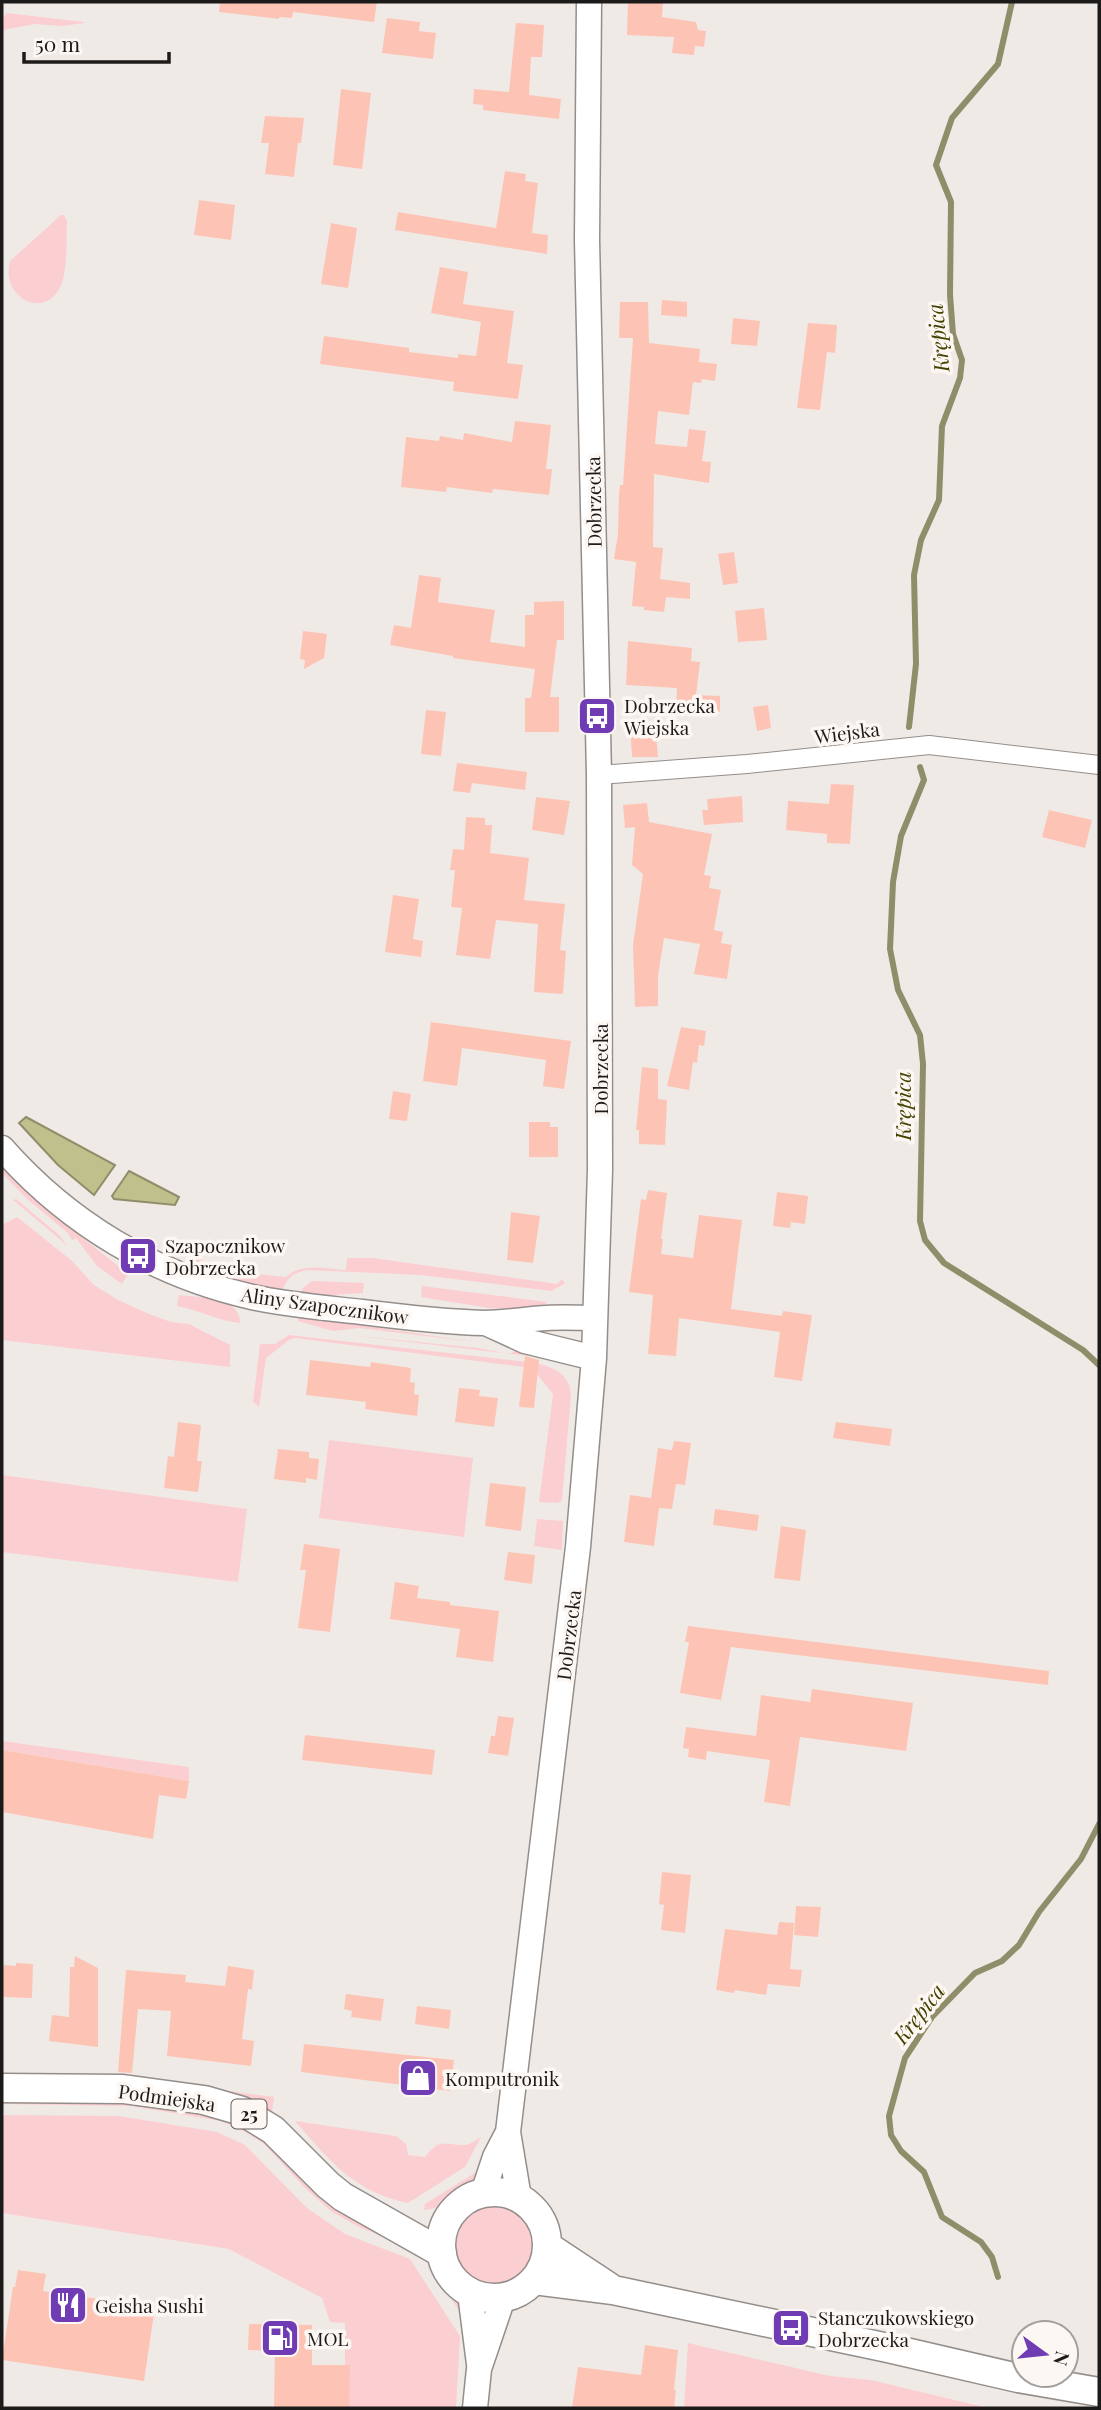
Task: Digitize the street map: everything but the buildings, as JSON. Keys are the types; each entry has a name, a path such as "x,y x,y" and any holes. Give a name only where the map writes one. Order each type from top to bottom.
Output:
{"main road":[{"name":"Podmiejska","path":"2,2088 123,2089 225,2105 251,2115 274,2130 328,2185 343,2197 377,2215"},
{"path":"495,2192 519,2198 531,2206 540,2218 545,2231 546,2258 534,2280 515,2294 492,2299 470,2293 451,2276 442,2253 441,2241 449,2218 463,2203 483,2193 495,2192"},
{"name":"25","path":"377,2215 449,2218"},
{"name":"25","path":"377,2215 442,2253"},
{"path":"547,2246 613,2290"},
{"path":"534,2280 613,2290 1010,2376"},
{"path":"1045,2389 1094,2408"},
{"path":"1080,2389 1099,2392"}],"street":[{"name":"Dobrzecka","path":"508,2132 578,1547 594,1358 600,1170 599,775 587,240 589,2"},
{"name":"Wiejska","path":"599,775 747,764 929,745 1099,765"},
{"name":"Aliny Szapocznikow","path":"2,1147 53,1199 95,1231 145,1260 201,1283 254,1298 380,1314 484,1323 595,1318"},
{"name":"Aliny Szapocznikow","path":"484,1323 525,1341 594,1358"},
{"path":"483,2193 495,2157 508,2132"},
{"path":"508,2132 519,2198"},
{"path":"470,2293 479,2369 475,2408"},
{"path":"479,2369 503,2298"}],"shaded area":[{"path":"7,13 84,23 62,26 35,24 3,30 4,16"},
{"path":"64,215 67,221 63,281 53,297 44,302 26,300 17,294 11,285 10,261"},
{"path":"26,1117 115,1165 94,1195 58,1165 19,1123"},
{"path":"2,1166 43,1206 128,1274 122,1284 97,1266 76,1238 72,1240 68,1233 26,1198 2,1173"},
{"path":"129,1171 179,1197 175,1205 114,1199 112,1196"},
{"path":"16,1199 59,1235 68,1246 13,1200"},
{"path":"17,1217 71,1260 94,1285 118,1300 171,1322 189,1324 230,1345 230,1367 2,1340 2,1225"},
{"path":"196,1252 202,1254 201,1262 243,1266 243,1273 286,1277 299,1269 307,1268 346,1270 347,1258 373,1258 557,1284 562,1279 565,1283 552,1291 421,1275 308,1270 292,1276 282,1291 235,1281 198,1269 195,1262"},
{"path":"312,1281 364,1283 363,1293 301,1295 303,1288"},
{"path":"422,1286 546,1302 546,1310 489,1308 421,1297"},
{"path":"179,1295 226,1303 238,1314 240,1323 177,1306"},
{"path":"299,1316 475,1342 359,1328 333,1331 298,1321"},
{"path":"289,1335 536,1363 560,1373 568,1382 571,1396 562,1500 558,1503 539,1502 553,1394 532,1368 295,1338 266,1358 259,1407 253,1402 260,1344 275,1344"},
{"path":"348,1335 478,1348 503,1353"},
{"path":"515,1351 539,1357 510,1354"},
{"path":"329,1440 473,1458 464,1537 319,1518"},
{"path":"2,1475 247,1509 238,1582 2,1552"},
{"path":"537,1519 563,1521 562,1550 534,1546"},
{"path":"2,1741 189,1767 189,1781 2,1750"},
{"path":"228,2091 274,2097 272,2112"},
{"path":"22,2099 152,2104 219,2117 243,2126 262,2138 334,2207 398,2243 332,2212 306,2189 264,2144 221,2121 131,2106 2,2104"},
{"path":"4,2115 119,2116 217,2132 245,2145 307,2208 345,2234 410,2259 460,2336 456,2408 332,2408 331,2406 345,2407 345,2323 330,2322 322,2298 229,2249 2,2213"},
{"path":"295,2121 396,2136 406,2144 408,2155 425,2157 440,2144 466,2145 481,2137 465,2167 408,2203 372,2191 344,2173"},
{"path":"478,2171 475,2185 445,2205 424,2210 425,2204"},
{"path":"495,2205 510,2208 523,2217 532,2230 535,2245 532,2260 523,2273 510,2282 495,2285 480,2282 467,2273 458,2260 455,2245 458,2230 467,2217 480,2208"},
{"path":"420,2252 436,2262 446,2281 461,2299 462,2315"},
{"path":"688,2343 830,2376 871,2380 988,2408 684,2408"}],"waterway":[{"name":"Krępica","path":"909,727 916,664 914,575 921,540 939,500 942,426 960,378 962,360 953,334 950,295 951,202 936,165 952,118 998,64 1012,2"},
{"name":"Krępica","path":"920,767 924,780 901,836 893,882 890,949 898,990 920,1035 923,1064 920,1221 925,1240 944,1263 1083,1350 1099,1365"},
{"name":"Krępica","path":"998,2277 992,2257 981,2242 942,2217 924,2172 901,2151 891,2135 889,2116 905,2058 932,2017 975,1973 1002,1961 1019,1945 1039,1912 1081,1859 1099,1824"}],"place":[{"name":"Dobrzecka Wiejska","path":"597,716"},
{"name":"Szapocznikow Dobrzecka","path":"138,1256"},
{"name":"Komputronik","path":"418,2078"},
{"name":"Geisha Sushi","path":"68,2305"},
{"name":"Stanczukowskiego Dobrzecka","path":"791,2328"},
{"name":"MOL","path":"280,2338"}]}
